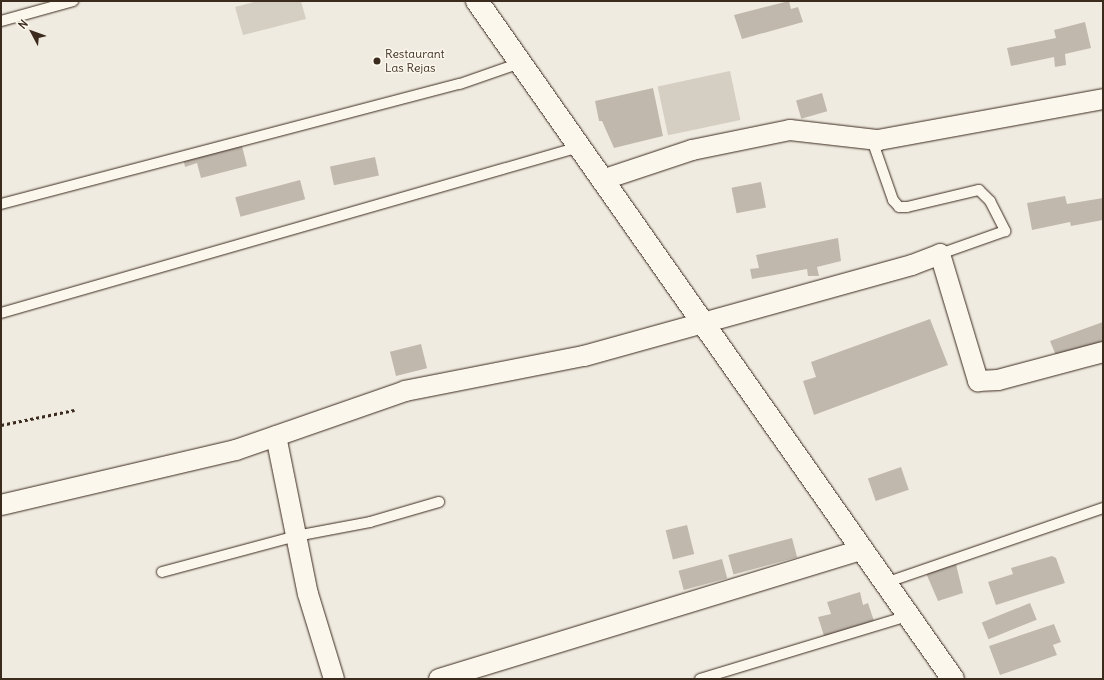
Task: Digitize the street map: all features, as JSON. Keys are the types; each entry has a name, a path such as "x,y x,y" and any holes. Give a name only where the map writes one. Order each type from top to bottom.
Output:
{"main road":[{"path":"477,1 953,679"}],"street":[{"path":"602,180 692,150 790,130 872,140 1103,99"},
{"path":"1,505 236,450 405,391 584,356 912,265 940,254 978,380 998,380 1103,352"},
{"path":"276,436 308,594 334,679"},
{"path":"439,679 862,550"}],"lane":[{"path":"1,21 74,1"},
{"path":"1,204 460,84 520,63"},
{"path":"872,140 893,200 899,207 907,208 979,190 990,201 1005,231 940,254"},
{"path":"1,313 579,147"},
{"path":"162,572 296,536 370,522 439,502"},
{"path":"885,583 1103,508"},
{"path":"700,679 908,616"}],"path":[{"path":"1,425 74,410"}],"shaded area":[{"path":"258,1 301,1 306,19 243,35 235,7"},
{"path":"730,71 740,120 668,135 658,86"}],"building":[{"path":"789,1 791,9 798,7 803,22 742,39 734,15"},
{"path":"1085,22 1091,48 1065,54 1066,65 1055,67 1054,57 1011,66 1007,48 1056,38 1054,30"},
{"path":"653,88 663,136 614,148 602,121 599,121 595,101"},
{"path":"822,93 827,111 801,119 796,100"},
{"path":"241,142 247,166 201,178 197,163 185,167 183,157"},
{"path":"375,157 379,176 334,185 330,167"},
{"path":"300,180 305,199 240,217 235,197"},
{"path":"761,182 766,208 737,213 732,188"},
{"path":"1065,196 1067,204 1103,198 1103,220 1071,226 1070,222 1032,230 1027,203"},
{"path":"838,238 841,261 817,267 819,276 808,276 807,269 752,279 750,269 759,268 756,255"},
{"path":"930,319 948,365 814,415 803,381 816,377 811,362"},
{"path":"1103,322 1103,343 1057,358 1050,341"},
{"path":"421,344 427,368 396,376 390,352"},
{"path":"901,467 909,490 876,501 868,478"},
{"path":"687,525 694,554 673,559 666,530"},
{"path":"792,538 797,557 733,574 728,555"},
{"path":"1052,556 1056,558 1065,583 996,605 988,582 1013,574 1011,568"},
{"path":"722,559 727,578 684,590 679,571"},
{"path":"956,564 963,593 938,601 926,573"},
{"path":"860,592 863,605 868,603 874,621 824,636 818,617 831,614 827,602"},
{"path":"1030,603 1037,620 989,639 982,622"},
{"path":"1054,624 1061,642 1053,645 1057,655 1000,675 989,646"}],"place":[{"name":"Restaurant Las Rejas","path":"377,61"}]}
